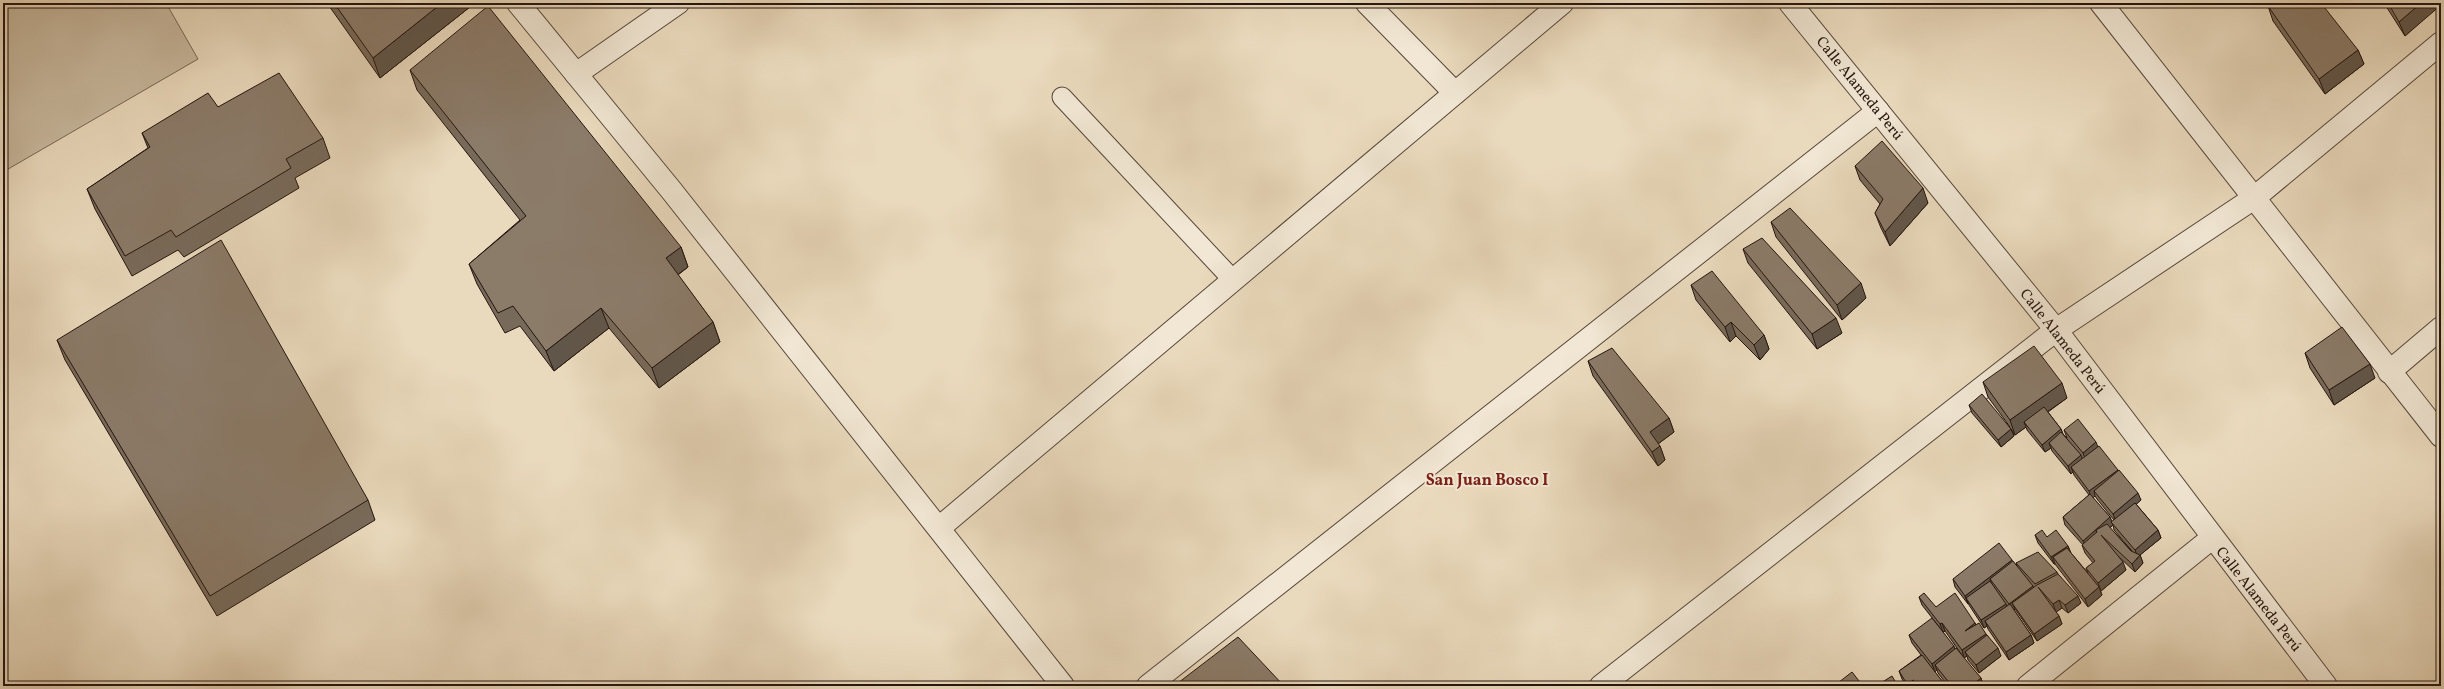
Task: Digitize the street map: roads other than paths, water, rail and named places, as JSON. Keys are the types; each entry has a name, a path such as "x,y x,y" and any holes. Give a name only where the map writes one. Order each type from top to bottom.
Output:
{"street":[{"path":"518,3 671,190 1063,686"},
{"path":"576,74 678,3"},
{"path":"1367,3 1455,93"},
{"path":"939,528 1562,3"},
{"name":"Calle Alameda Perú","path":"1790,3 2056,330 2212,538 2326,686"},
{"path":"2101,3 2389,372 2441,436"},
{"path":"1601,686 2056,330 2254,198 2441,43"},
{"path":"1148,686 1878,111"},
{"path":"2389,372 2441,328"},
{"path":"2028,686 2212,538"}],"lane":[{"path":"1062,97 1233,280"}],"district":[{"name":"San Juan Bosco I","path":"1487,479"}]}
